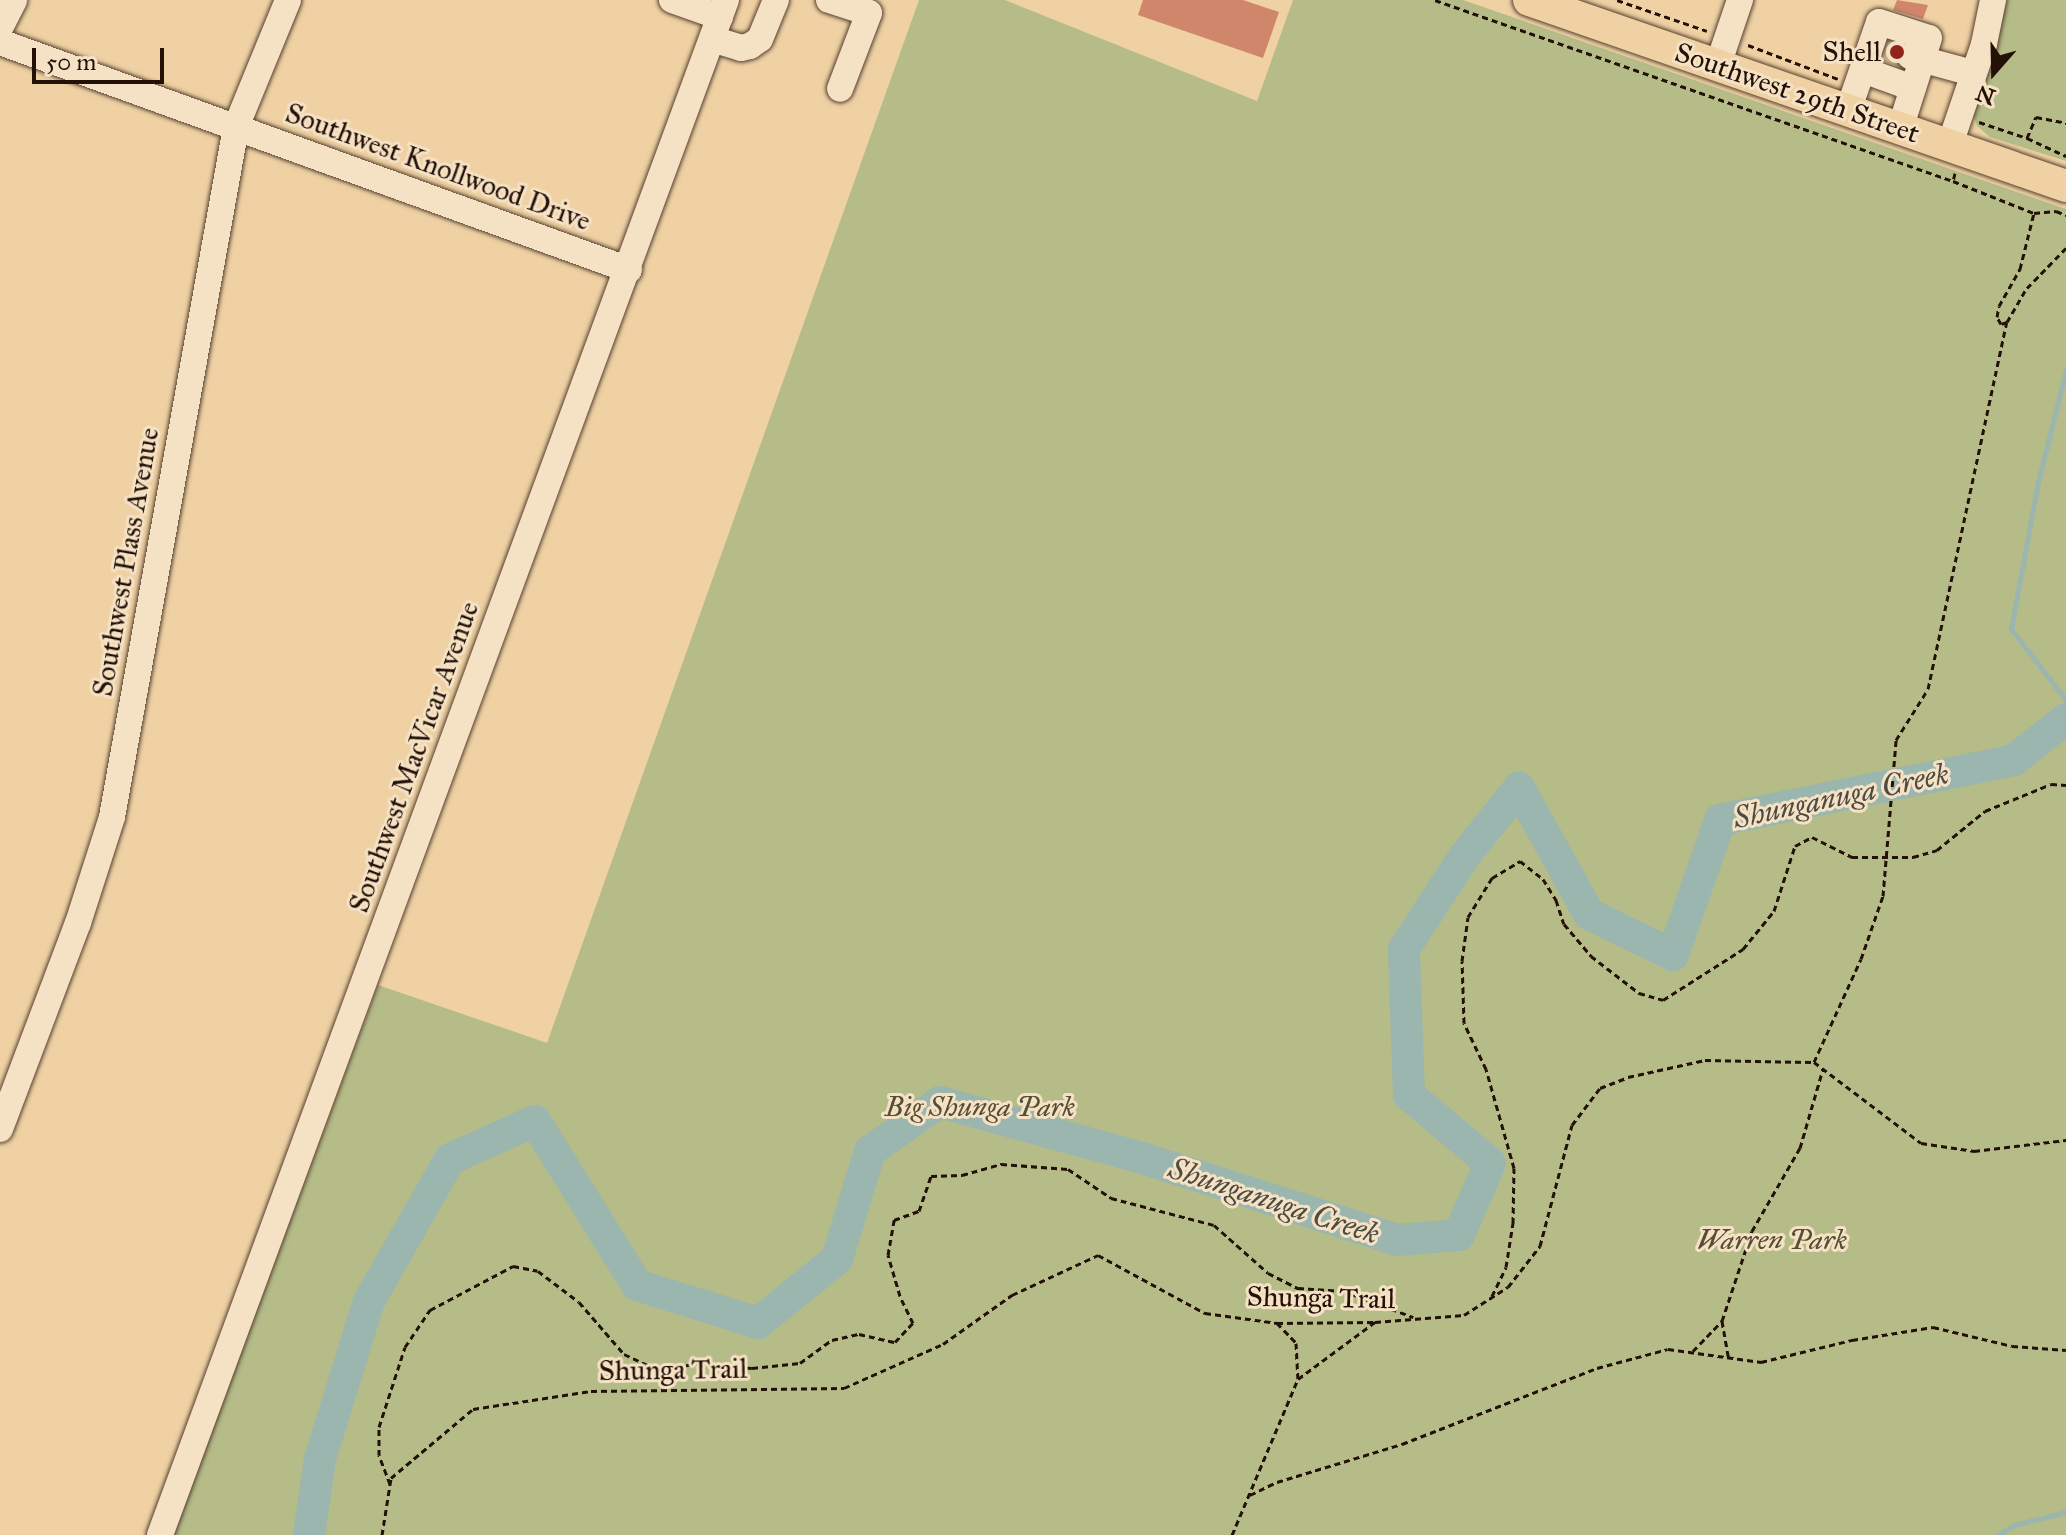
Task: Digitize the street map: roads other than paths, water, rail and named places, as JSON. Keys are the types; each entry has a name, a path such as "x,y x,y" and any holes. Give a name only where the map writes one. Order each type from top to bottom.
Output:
{"main road":[{"name":"Southwest 29th Street","path":"1529,0 1856,89 1900,129 1953,132 2064,191"}],"street":[{"path":"0,28 14,0"},
{"name":"Southwest Plass Avenue","path":"0,1129 78,923 112,817 236,127 288,0"},
{"path":"672,0 719,18 741,48 760,39 776,0"},
{"path":"829,0 869,13 840,89"},
{"path":"1722,51 1740,0"},
{"path":"1953,132 1984,44 1993,0"},
{"name":"Southwest MacVicar Avenue","path":"160,1535 629,270 719,18"},
{"path":"1900,129 1913,88 1916,58 1929,38 1879,22 1878,46 1856,89 1913,88"},
{"name":"Southwest Knollwood Drive","path":"0,42 629,270"},
{"path":"1916,58 1972,73"}],"waterway":[{"name":"Shunganuga Creek","path":"2066,370 2038,482 2011,629 2066,700"},
{"name":"Shunganuga Creek","path":"309,1535 320,1459 369,1301 450,1159 535,1121 637,1285 758,1323 837,1259 870,1151 940,1102 1145,1159 1397,1240 1459,1235 1490,1163 1409,1095 1404,949 1466,854 1519,788 1589,914 1673,955 1720,820 2014,760 2066,719"},
{"path":"1998,1535 2014,1525 2066,1512"}],"tunnel":[{"path":"1884,48 1910,56"}],"place":[{"name":"Shell","path":"1897,52"}],"park label":[{"name":"Big Shunga Park","path":"980,1107"},
{"name":"Warren Park","path":"1772,1240"}]}
